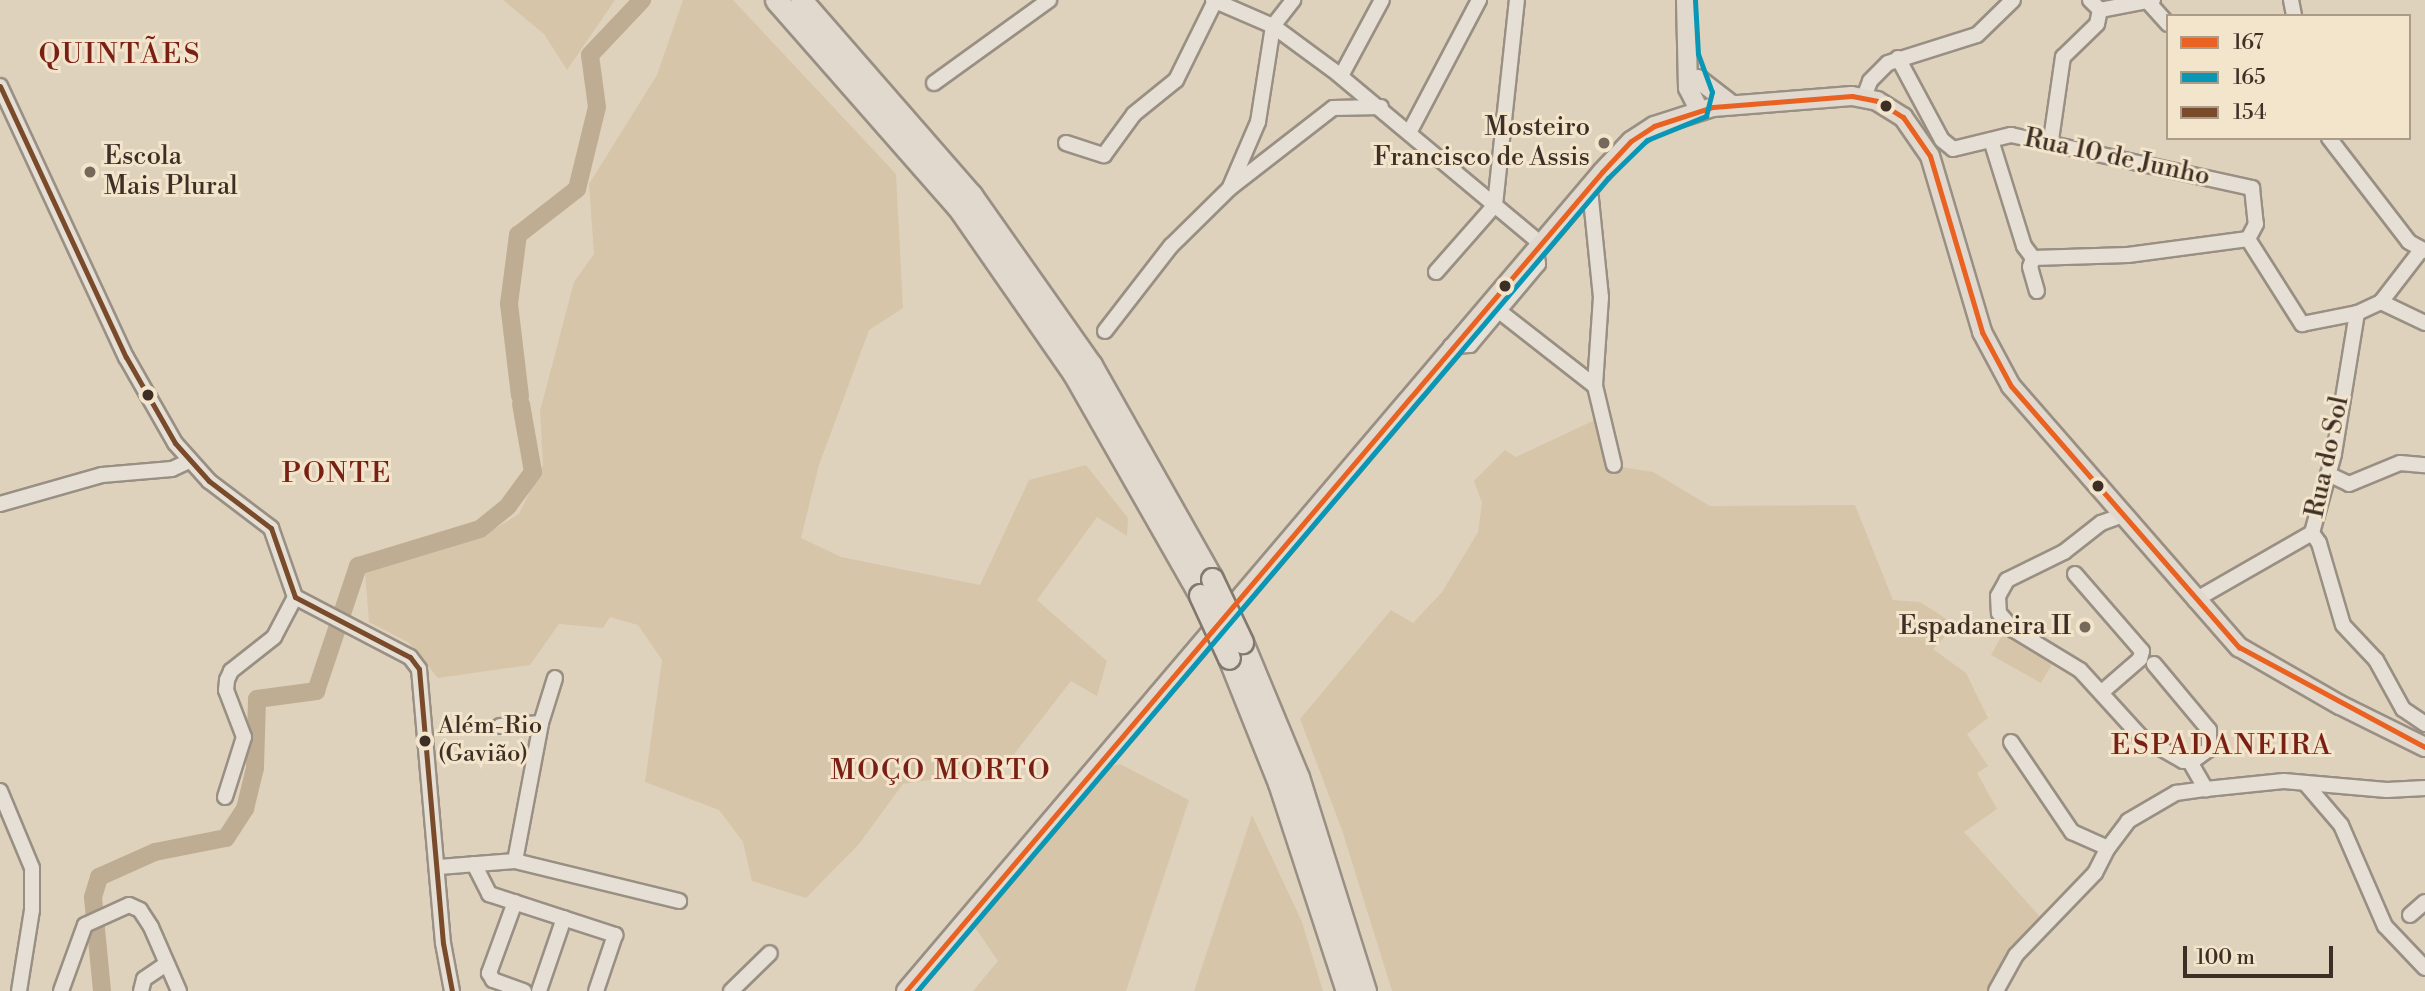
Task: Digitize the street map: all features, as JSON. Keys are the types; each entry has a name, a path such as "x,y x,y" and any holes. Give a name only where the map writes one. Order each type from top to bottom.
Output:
{"highway":[{"path":"776,0 958,207 1074,374 1206,587"},
{"path":"801,0 971,195 1091,365 1206,587 1298,777 1366,991"},
{"path":"1235,650 1347,991"}],"main road":[{"path":"1686,0 1689,56 1699,110"},
{"path":"1693,83 1732,105"},
{"path":"906,991 1451,345 1631,141 1672,113 1693,83"},
{"path":"1654,126 1699,110 1732,105 1864,97 1898,113 1923,141 1995,362 2195,600 2239,647 2262,663 2425,747"}],"street":[{"path":"1066,143 1104,155 1134,114 1176,80 1214,0 1273,26 1410,131 1538,246 1538,264 1500,311 1470,345 1451,345"},
{"path":"1230,188 1258,122 1273,26 1293,0"},
{"path":"1341,76 1382,0"},
{"path":"1410,131 1479,0"},
{"path":"1436,272 1494,205 1517,0"},
{"path":"1864,97 1879,69 1898,58 1977,35 2013,0"},
{"path":"934,83 1040,2"},
{"path":"2051,140 2063,57 2097,24 2095,5 2151,2 2166,21"},
{"name":"Rua 10 de Junho","path":"1898,58 1942,140 1953,149 2011,135 2051,140 2252,188 2256,224 2248,239"},
{"path":"0,86 126,357 189,461 271,528 295,597 354,625 410,657 419,669 439,867 443,950 452,991"},
{"path":"1105,331 1171,246 1230,188 1333,108 1381,107"},
{"path":"1991,140 2024,246 2033,258"},
{"path":"2033,258 2128,255 2248,239 2302,324 2357,313 2381,302 2423,251 2409,242 2331,140"},
{"path":"1583,193 1591,199 1601,297 1595,386 1614,466"},
{"path":"2033,258 2030,267 2037,290"},
{"path":"2381,302 2425,323"},
{"path":"1500,311 1595,386"},
{"name":"Rua do Sol","path":"2357,313 2328,474 2312,533 2319,543 2343,625 2376,660 2403,709 2425,724"},
{"path":"0,504 102,475 172,469 189,461"},
{"path":"2328,474 2348,484 2400,463 2425,465"},
{"path":"2117,508 2104,508 2101,523 2064,552 2007,580 1997,604 2006,623 2068,660 2102,692 2141,737 2189,760 2206,789"},
{"path":"2195,600 2312,533"},
{"path":"2075,574 2142,651 2140,659 2102,692"},
{"path":"225,797 244,737 226,690 230,671 274,637 295,597"},
{"path":"2154,664 2209,730 2209,748 2189,760"},
{"path":"515,861 541,723 555,678"},
{"path":"500,726 541,723"},
{"path":"2011,742 2072,832 2108,848"},
{"path":"1996,991 2016,955 2095,873 2108,848 2128,821 2176,793 2284,781 2425,788"},
{"path":"2305,783 2342,825 2385,926 2425,968"},
{"path":"0,791 32,868 32,910 19,991"},
{"path":"439,867 515,861 679,901"},
{"path":"474,864 489,894 615,935 596,991"},
{"path":"515,902 489,973 493,980 524,991"},
{"path":"2410,915 2425,902"},
{"path":"61,991 85,925 129,905 140,910 179,991"},
{"path":"539,991 564,918"},
{"path":"730,991 770,953"},
{"path":"141,991 144,979 166,964"}],"shaded area":[{"path":"503,0 615,0 567,70 544,34"},
{"path":"683,0 733,0 896,174 903,308 869,330 819,465 801,538 841,557 980,585 1029,480 1086,465 1128,518 1127,536 1097,517 1037,600 1107,661 1097,696 1071,681 998,775 974,773 903,784 859,844 806,898 752,881 743,842 719,810 645,782 662,660 638,625 610,617 603,628 559,624 530,665 438,678 408,642 369,622 365,572 479,538 519,514 543,465 540,411 574,282 594,254 589,184 657,75"},
{"path":"1597,419 1609,465 1653,472 1710,506 1855,505 1893,600 1920,602 1956,625 1933,649 1966,673 1988,718 1967,734 1988,766 1977,773 1997,809 1964,832 2043,920 1990,991 1392,991 1342,830 1300,719 1391,610 1413,623 1442,592 1478,532 1482,503 1474,481 1505,450 1516,457"},
{"path":"2004,631 2055,659 2041,683 1991,655"},
{"path":"1120,764 1189,800 1126,991 973,991 998,961 974,926 1107,768"},
{"path":"1252,815 1302,922 1323,991 1194,991"}],"waterway":[{"path":"520,396 509,304 518,235 577,189 597,107 590,55 642,0"},
{"path":"102,991 93,897 99,877 155,852 226,838 245,809 255,768 257,699 316,691 358,566 480,529 508,506 533,472 521,404"}],"transit line":[{"name":"165","path":"917,991 1608,178 1647,140 1706,116 1712,92 1698,54 1695,0"},
{"name":"154","path":"0,86 126,357 175,443 209,481 271,528 295,597 410,657 419,669 443,943 452,991"},
{"name":"167","path":"906,991 1602,172 1631,141 1654,126 1713,107 1852,96 1877,101 1903,117 1930,156 1982,332 2011,386 2239,647 2425,747"}],"place":[{"name":"Mosteiro Francisco de Assis","path":"1604,143"},
{"name":"Escola Mais Plural","path":"90,172"},
{"name":"Espadaneira II","path":"2085,627"},
{"name":"Além-Rio (Gavião)","path":"425,741"}],"district":[{"name":"QUINTÃES","path":"120,55"},
{"name":"PONTE","path":"337,474"},
{"name":"ESPADANEIRA","path":"2222,746"},
{"name":"MOÇO MORTO","path":"941,771"}]}
